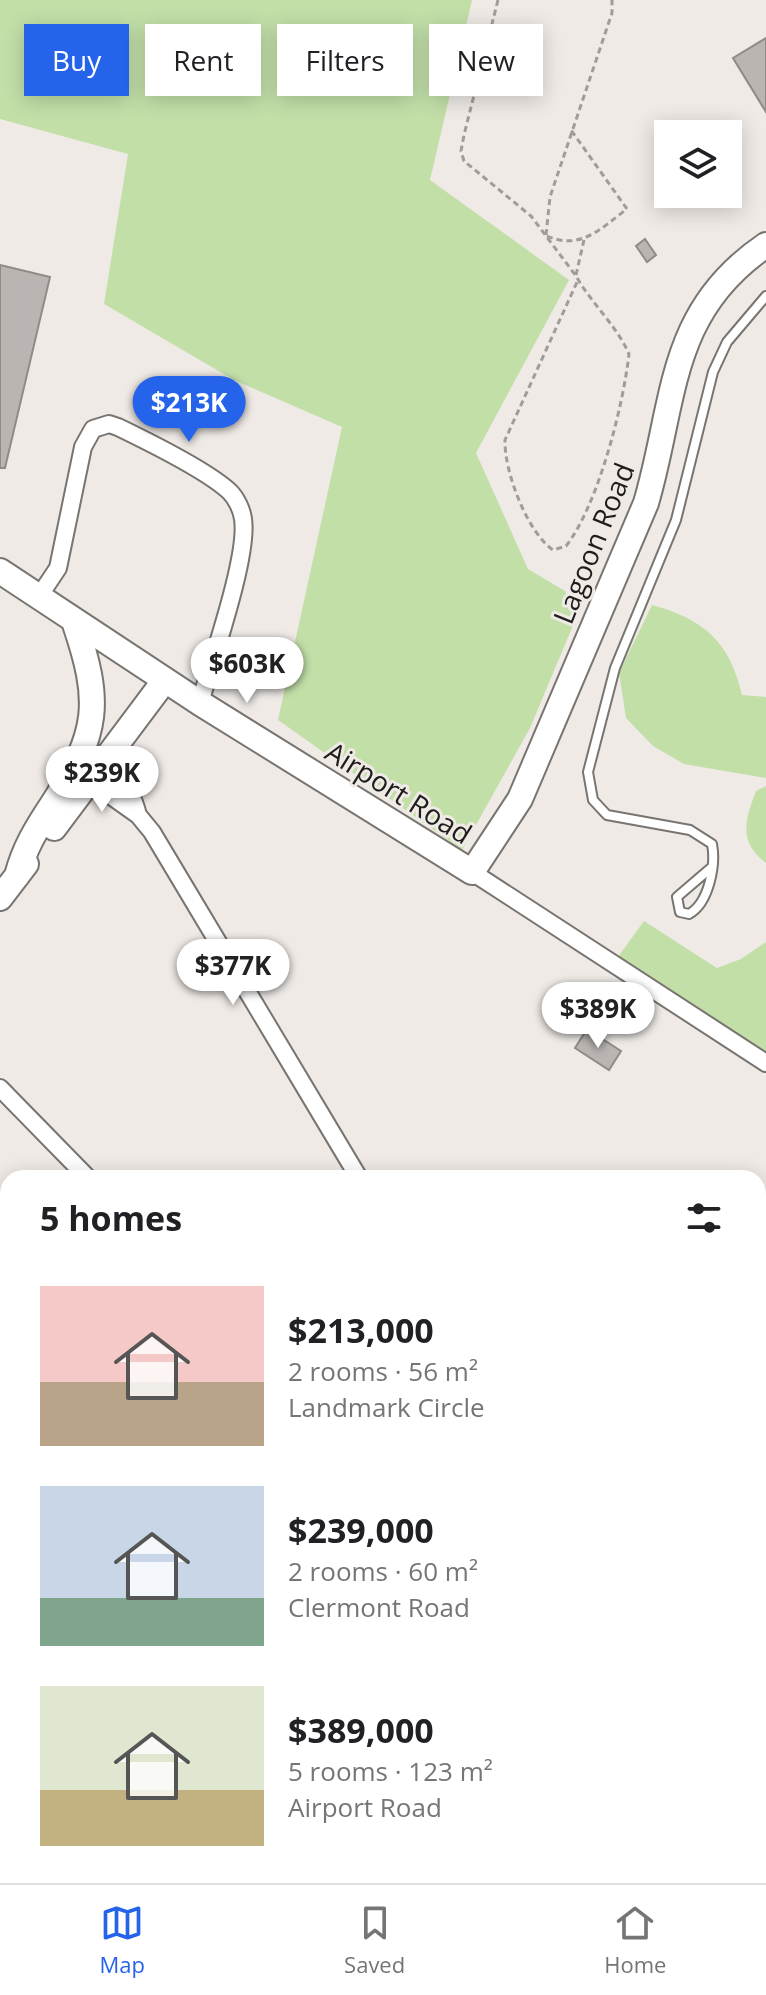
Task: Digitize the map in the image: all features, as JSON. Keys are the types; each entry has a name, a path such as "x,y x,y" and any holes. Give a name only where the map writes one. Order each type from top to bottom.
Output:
{"street":[{"name":"Lagoon Road","path":"472,872 520,799 646,503 660,456 675,370 689,330 715,289 766,245"},
{"path":"38,598 58,568 83,447 93,429 109,424 118,427 211,479 235,500 244,529 236,574 200,703"},
{"name":"Airport Road","path":"0,571 200,703 472,872 766,1063"},
{"path":"17,876 24,849 67,782 89,737 93,695 74,621"},
{"path":"0,898 165,680"},
{"path":"115,747 121,777 134,799 138,815"},
{"path":"90,781 138,815 152,832 354,1170"},
{"path":"0,1088 80,1170"}],"lane":[{"path":"712,867 677,897 680,912 689,914 698,909 712,867 712,844 702,834 607,815 593,800 588,772 615,668 676,520 713,372 727,342 766,296"}],"path":[{"path":"498,0 461,151 472,169 517,203 546,235 577,278 629,354 601,473 587,512 566,546 553,550 540,538 521,500 506,461 505,440 577,278 584,240"},
{"path":"546,235 550,197 612,13 612,0"},
{"path":"546,235 568,243 584,240 627,209 571,130"}],"green space":[{"path":"0,0 472,0 466,24 429,24 429,96 450,96 430,180 569,280 476,453 528,569 565,591 577,616 530,728 462,850 278,720 342,427 234,380 104,304 128,154 0,119"},
{"path":"652,605 686,618 712,635 730,661 742,695 766,697 766,778 684,764 653,746 626,718 619,673"},
{"path":"766,786 766,863 751,847 746,830 756,791"},
{"path":"644,921 717,968 741,959 766,942 766,1051 618,957"}],"building":[{"path":"766,38 766,112 733,58"},
{"path":"645,239 656,255 647,262 636,246"},
{"path":"0,265 50,277 5,468 0,468"},
{"path":"587,1029 621,1051 609,1070 575,1048"}]}
